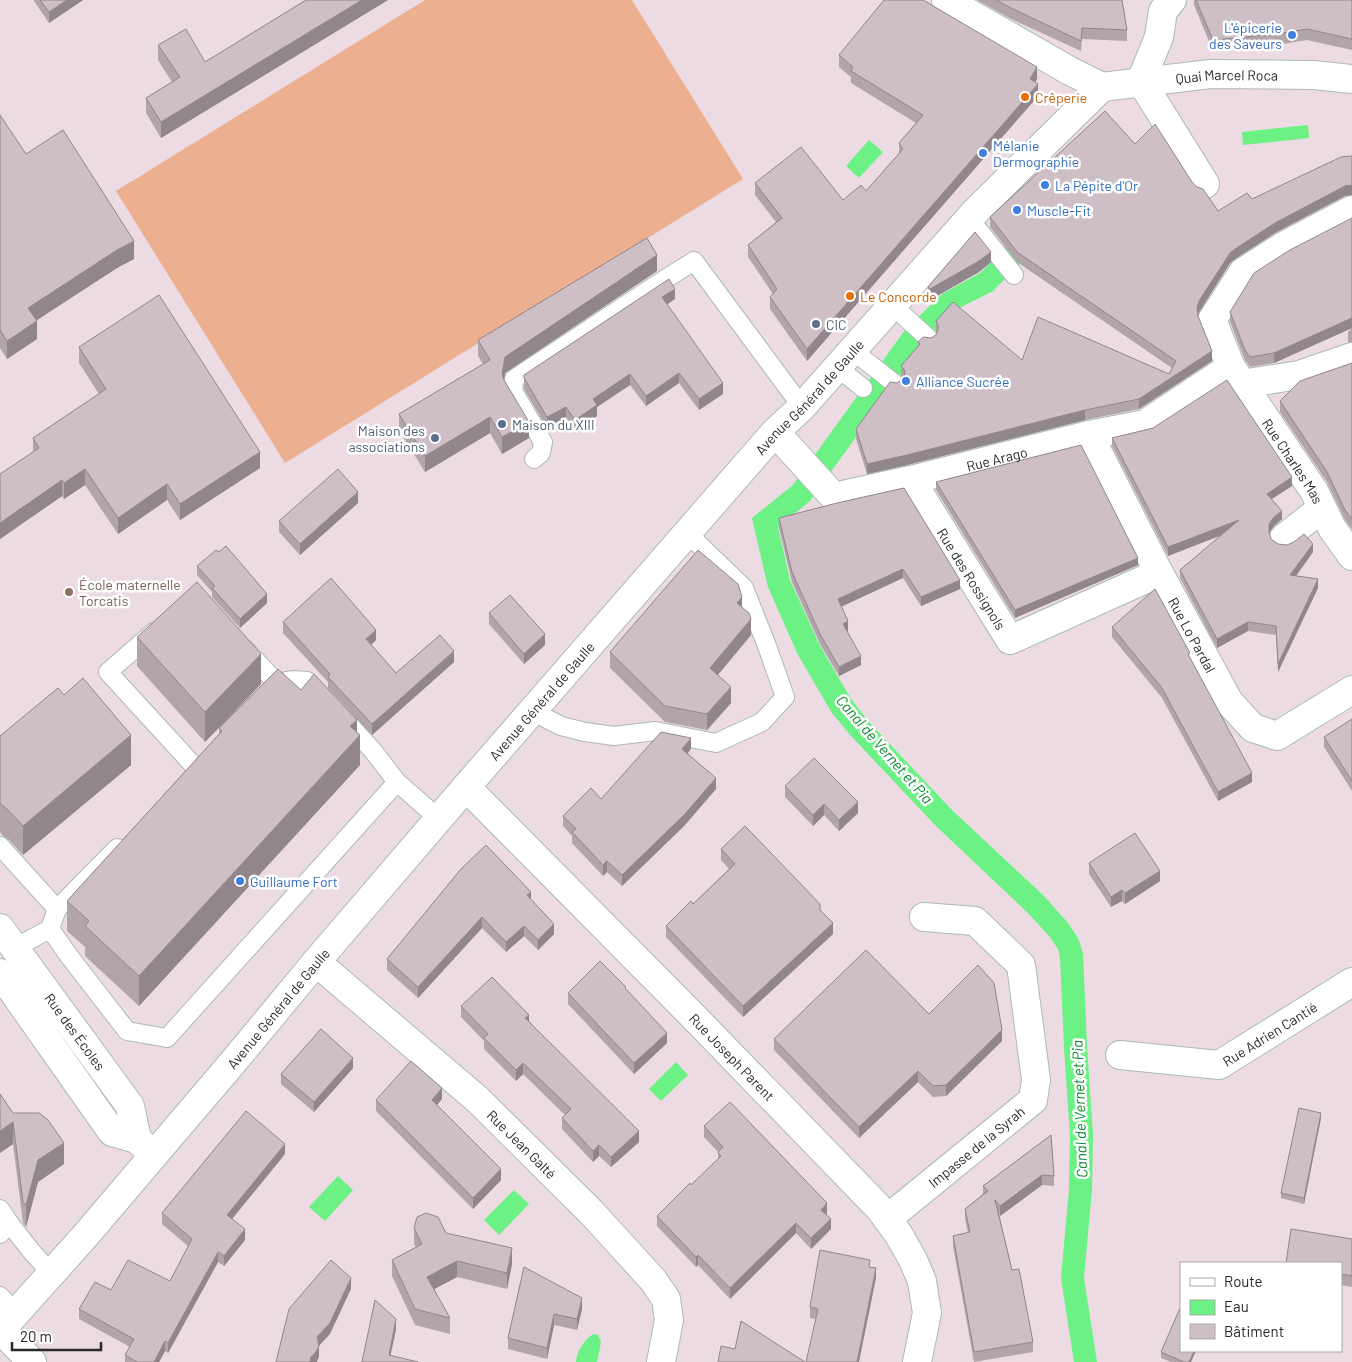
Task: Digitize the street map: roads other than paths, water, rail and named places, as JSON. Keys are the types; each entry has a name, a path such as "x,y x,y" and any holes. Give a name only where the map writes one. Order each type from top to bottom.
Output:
{"street":[{"path":"946,0 1062,66 1102,86"},
{"path":"1172,0 1163,11 1158,37 1141,81 1204,184"},
{"name":"Quai Marcel Roca","path":"1102,86 1210,74 1314,75 1352,79"},
{"name":"Avenue Général de Gaulle","path":"4,1318 51,1273 85,1236 145,1147 234,1060 466,787 774,432 802,407 845,358 901,313 969,218 1102,86"},
{"name":"Rue Charles Mas","path":"1352,210 1282,246 1243,272 1212,320 1237,376 1314,491 1332,528 1352,556"},
{"path":"1237,376 1299,375 1352,357"},
{"name":"Rue Arago","path":"774,432 834,497 911,480 1089,435 1145,424 1237,376"},
{"name":"Rue Lo Pardal","path":"1089,435 1159,573 1229,702 1253,728 1277,736 1352,690"},
{"name":"Rue des Rossignols","path":"911,480 1010,640 1159,573"},
{"path":"1284,538 1322,508"},
{"name":"Rue Joseph Parent","path":"466,787 692,1015 881,1210 899,1235 922,1280 927,1313 917,1362"},
{"name":"Impasse de la Syrah","path":"887,1219 1033,1100 1036,1080 1020,964 975,922 924,917"},
{"name":"Rue des Écoles","path":"7,938 130,1106 145,1147"},
{"name":"Rue Jean Galté","path":"316,962 477,1099 590,1212 653,1280 666,1300 669,1320 661,1362"},
{"name":"Rue des Écoles","path":"0,973 112,1132 145,1147"},
{"name":"Rue Adrien Cantié","path":"1120,1055 1219,1065 1352,982"},
{"path":"4,1318 32,1362"}],"lane":[{"path":"969,218 1014,275"},
{"path":"534,460 541,453 543,442 513,391 514,380 694,261 802,407"},
{"path":"901,313 928,338"},
{"path":"845,358 876,370 894,383"},
{"path":"845,358 863,388"},
{"path":"532,711 561,726 585,732 614,736 656,731 716,743 762,722 785,698 744,588 687,533"},
{"path":"167,621 108,672 195,767"},
{"path":"234,636 278,684"},
{"path":"255,706 278,684 289,679 307,681 374,752 397,782 440,819"},
{"path":"181,781 208,753"},
{"path":"50,929 128,1032 167,1038 397,782"},
{"path":"50,929 57,909 126,838"},
{"path":"0,846 57,909"},
{"path":"7,938 50,929"},
{"path":"0,1209 5,1229 32,1252 51,1273"}],"water":[{"path":"1308,125 1309,138 1243,145 1242,132"},
{"path":"869,140 883,152 859,178 846,166"},
{"name":"Canal de Vernet et Pia","path":"1072,182 1086,196 993,291 953,311 917,352 810,501 778,527 790,580 819,644 851,699 869,722 952,810 1045,897 1068,923 1078,938 1083,953 1093,1135 1092,1190 1084,1278 1097,1362 1074,1362 1061,1278 1069,1189 1070,1135 1058,949 1050,937 1028,913 936,826 852,737 832,713 798,655 768,587 752,518 793,485 905,330 942,294 980,273"},
{"path":"676,1062 688,1075 661,1101 649,1089"},
{"path":"338,1176 353,1190 325,1221 309,1207"},
{"path":"514,1190 529,1204 499,1235 484,1220"},
{"path":"594,1334 598,1335 601,1342 597,1362 576,1362 582,1346"}],"place":[{"name":"L'épicerie des Saveurs","path":"1292,35"},
{"name":"Crêperie","path":"1025,97"},
{"name":"Mélanie Dermographie","path":"983,153"},
{"name":"La Pépite d'Or","path":"1045,185"},
{"name":"Muscle-Fit","path":"1017,210"},
{"name":"Le Concorde","path":"850,296"},
{"name":"CIC","path":"816,324"},
{"name":"Alliance Sucrée","path":"906,381"},
{"name":"Maison du XIII","path":"502,424"},
{"name":"Maison des associations","path":"435,438"},
{"name":"École maternelle Torcatis","path":"69,592"},
{"name":"Guillaume Fort","path":"240,881"}]}
